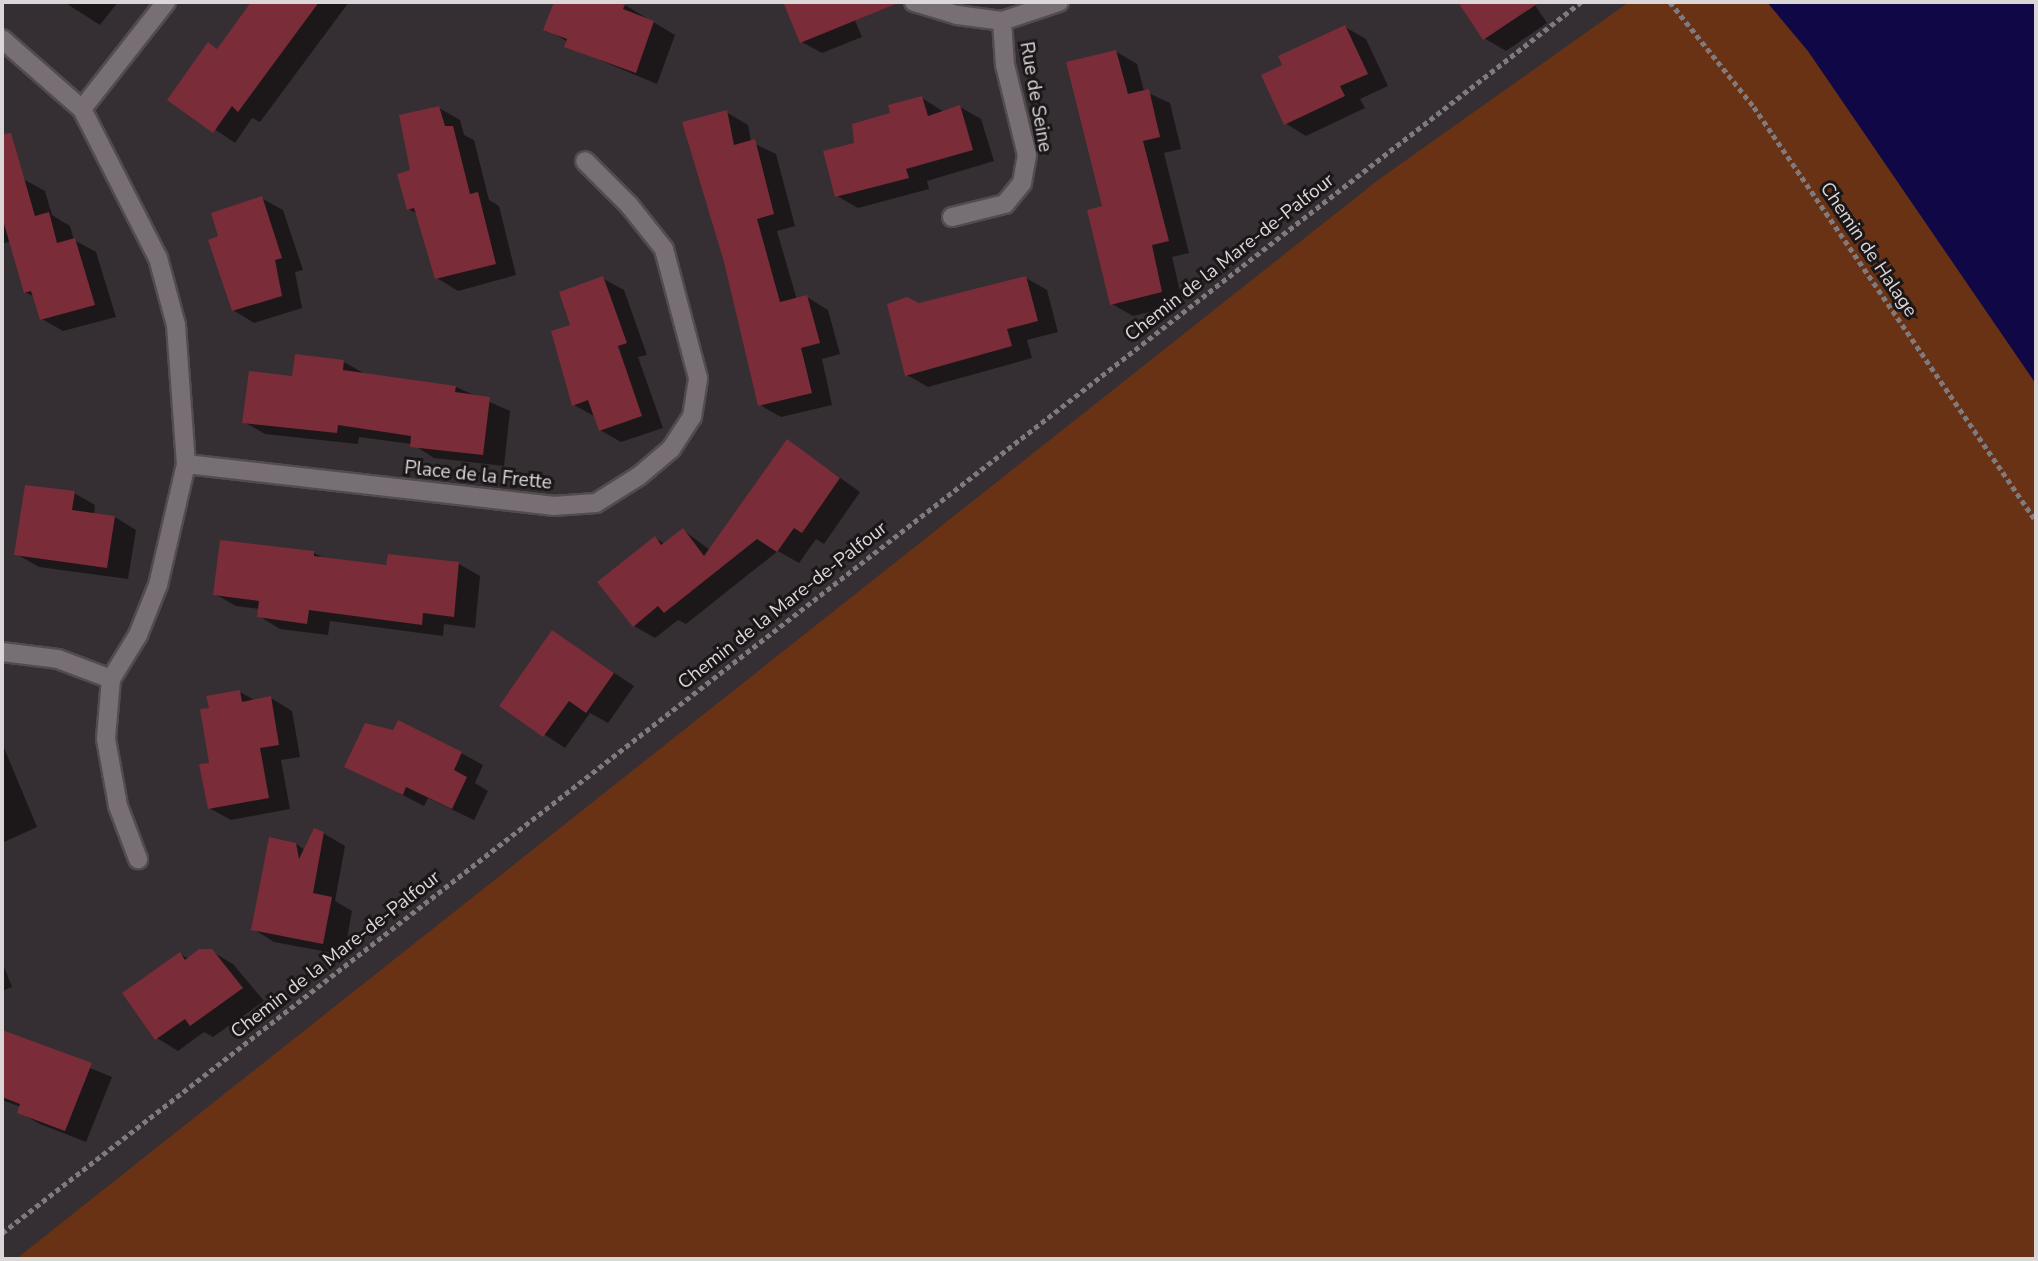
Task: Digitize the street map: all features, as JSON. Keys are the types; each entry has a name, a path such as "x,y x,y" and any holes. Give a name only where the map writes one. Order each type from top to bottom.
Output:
{"street":[{"path":"82,109 166,2"},
{"name":"Rue de Seine","path":"914,2 957,15 1002,21 1059,2"},
{"name":"Rue de Seine","path":"952,217 1005,204 1022,183 1027,155 1005,65 1002,21"},
{"path":"2,38 82,109 158,258 176,324 186,464 158,585 138,635 111,679 106,739 118,806 138,859"},
{"name":"Place de la Frette","path":"186,464 553,506 596,503 639,476 671,449 692,417 698,378 664,249 629,205 585,161"},
{"path":"2,652 58,659 111,679"}],"path":[{"name":"Chemin de la Mare-de-Palfour","path":"2,1233 1581,2"},
{"name":"Chemin de Halage","path":"1670,2 1754,107 2036,521"}],"shaded area":[{"path":"1629,2 1767,2 1808,51 2036,384 2036,1259 16,1259 1378,180"},
{"path":"1767,2 2036,2 2036,384 1808,51"}],"building":[{"path":"251,2 319,2 238,112 232,106 213,133 167,100 208,42 217,49"},
{"path":"554,2 626,2 623,9 654,21 636,73 564,47 567,39 543,30"},
{"path":"783,2 897,2 898,3 800,43"},
{"path":"1458,2 1540,2 1483,40"},
{"path":"1345,25 1368,74 1340,86 1345,96 1284,125 1261,75 1282,65 1278,56"},
{"path":"1116,50 1128,94 1149,89 1160,137 1143,141 1169,241 1152,245 1162,292 1110,305 1087,210 1102,206 1066,62"},
{"path":"922,96 928,116 960,105 973,150 906,169 909,178 835,197 823,151 854,143 852,124 890,113 888,105"},
{"path":"439,106 445,126 453,126 470,194 478,192 496,264 435,279 414,208 407,210 397,174 410,170 399,115"},
{"path":"727,110 734,145 755,139 774,214 757,219 780,302 807,295 820,343 801,348 812,393 758,406 724,262 682,122"},
{"path":"11,133 35,216 49,212 57,243 75,238 95,305 40,320 31,291 24,293 2,217 2,134"},
{"path":"262,196 282,258 275,260 282,296 232,311 208,240 218,236 211,213"},
{"path":"603,276 627,343 618,346 642,416 599,431 588,400 572,406 551,331 570,325 559,292"},
{"path":"1026,276 1038,321 1007,329 1012,346 905,376 887,304 907,297 919,303"},
{"path":"295,354 344,360 343,370 456,386 455,392 490,397 483,455 410,447 411,436 338,425 337,433 242,423 249,371 292,376"},
{"path":"787,439 840,478 802,533 794,528 777,552 757,539 664,613 658,606 633,627 597,582 655,536 661,545 683,528 704,556"},
{"path":"25,485 75,491 72,510 115,516 107,568 14,555"},
{"path":"220,540 314,551 314,556 386,565 388,554 459,562 454,617 423,613 422,625 309,610 307,624 257,617 259,601 213,595"},
{"path":"552,630 614,673 586,713 569,701 543,737 499,706"},
{"path":"240,690 242,702 271,696 279,745 260,748 269,798 208,809 199,764 209,763 200,709 209,708 206,696"},
{"path":"398,720 462,752 454,770 467,777 452,809 406,787 403,795 344,767 365,723 393,730"},
{"path":"314,828 324,832 313,893 332,897 323,944 251,930 269,837 296,843 299,859"},
{"path":"199,949 212,949 243,988 190,1026 185,1019 155,1040 122,993 180,952 185,960"},
{"path":"2,1030 92,1063 65,1131 17,1113 20,1104 2,1097"}]}
